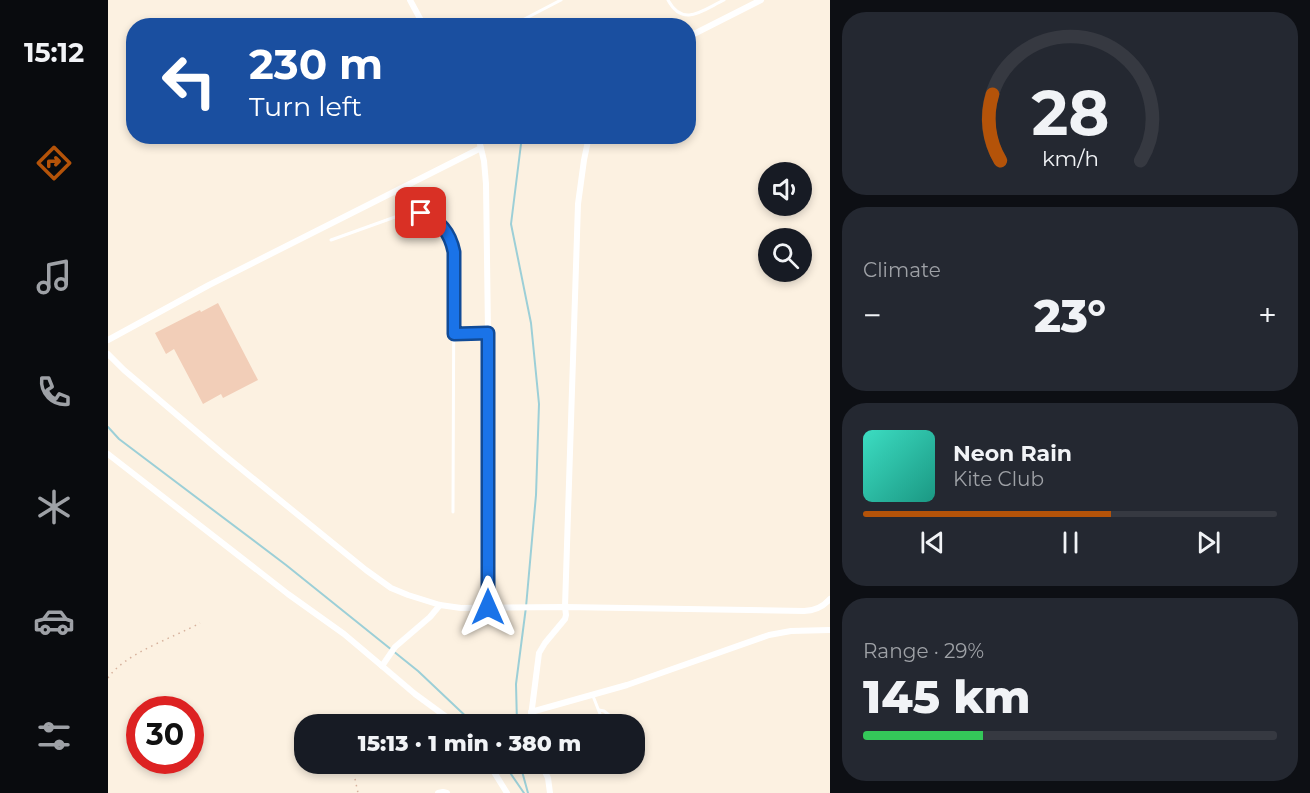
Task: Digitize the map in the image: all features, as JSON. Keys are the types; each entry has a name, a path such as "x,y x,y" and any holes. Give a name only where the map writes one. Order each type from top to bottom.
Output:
{"street":[{"path":"410,0 420,18"},
{"path":"696,34 760,0"},
{"path":"480,144 486,184 488,607"},
{"path":"587,144 578,204 566,615 539,653 531,712 652,677 769,635 791,631 830,630"},
{"path":"108,340 209,285 481,148"},
{"path":"108,354 223,454 374,577 401,592 440,605 461,608 804,611 817,609 830,600"},
{"path":"108,454 288,594 344,633 415,694 442,714"},
{"path":"382,666 394,647 440,605"},
{"path":"495,774 507,793"},
{"path":"546,774 550,793"},
{"path":"438,793 447,793"}],"lane":[{"path":"527,18 561,0"},
{"path":"668,0 675,10 687,16 693,16 724,0"},
{"path":"331,240 409,212 421,213 438,221 450,238 454,252 453,512"},
{"path":"454,334 488,333"},
{"path":"592,694 600,714"},
{"path":"599,710 608,714"}],"path":[{"path":"108,678 112,672 139,652 200,623"},
{"path":"355,779 358,793"}],"building":[{"path":"218,303 258,380 223,398 221,394 203,404 174,349 166,354 155,333"}],"waterway":[{"path":"517,714 516,684 526,607 536,495 539,404 531,323 511,224 521,144"},
{"path":"108,427 119,439 286,565 418,671 463,714"},
{"path":"511,774 524,793"},
{"path":"523,774 528,793"}],"route":[{"path":"421,213 433,218 443,226 453,245 454,334 488,333 488,607"}]}
